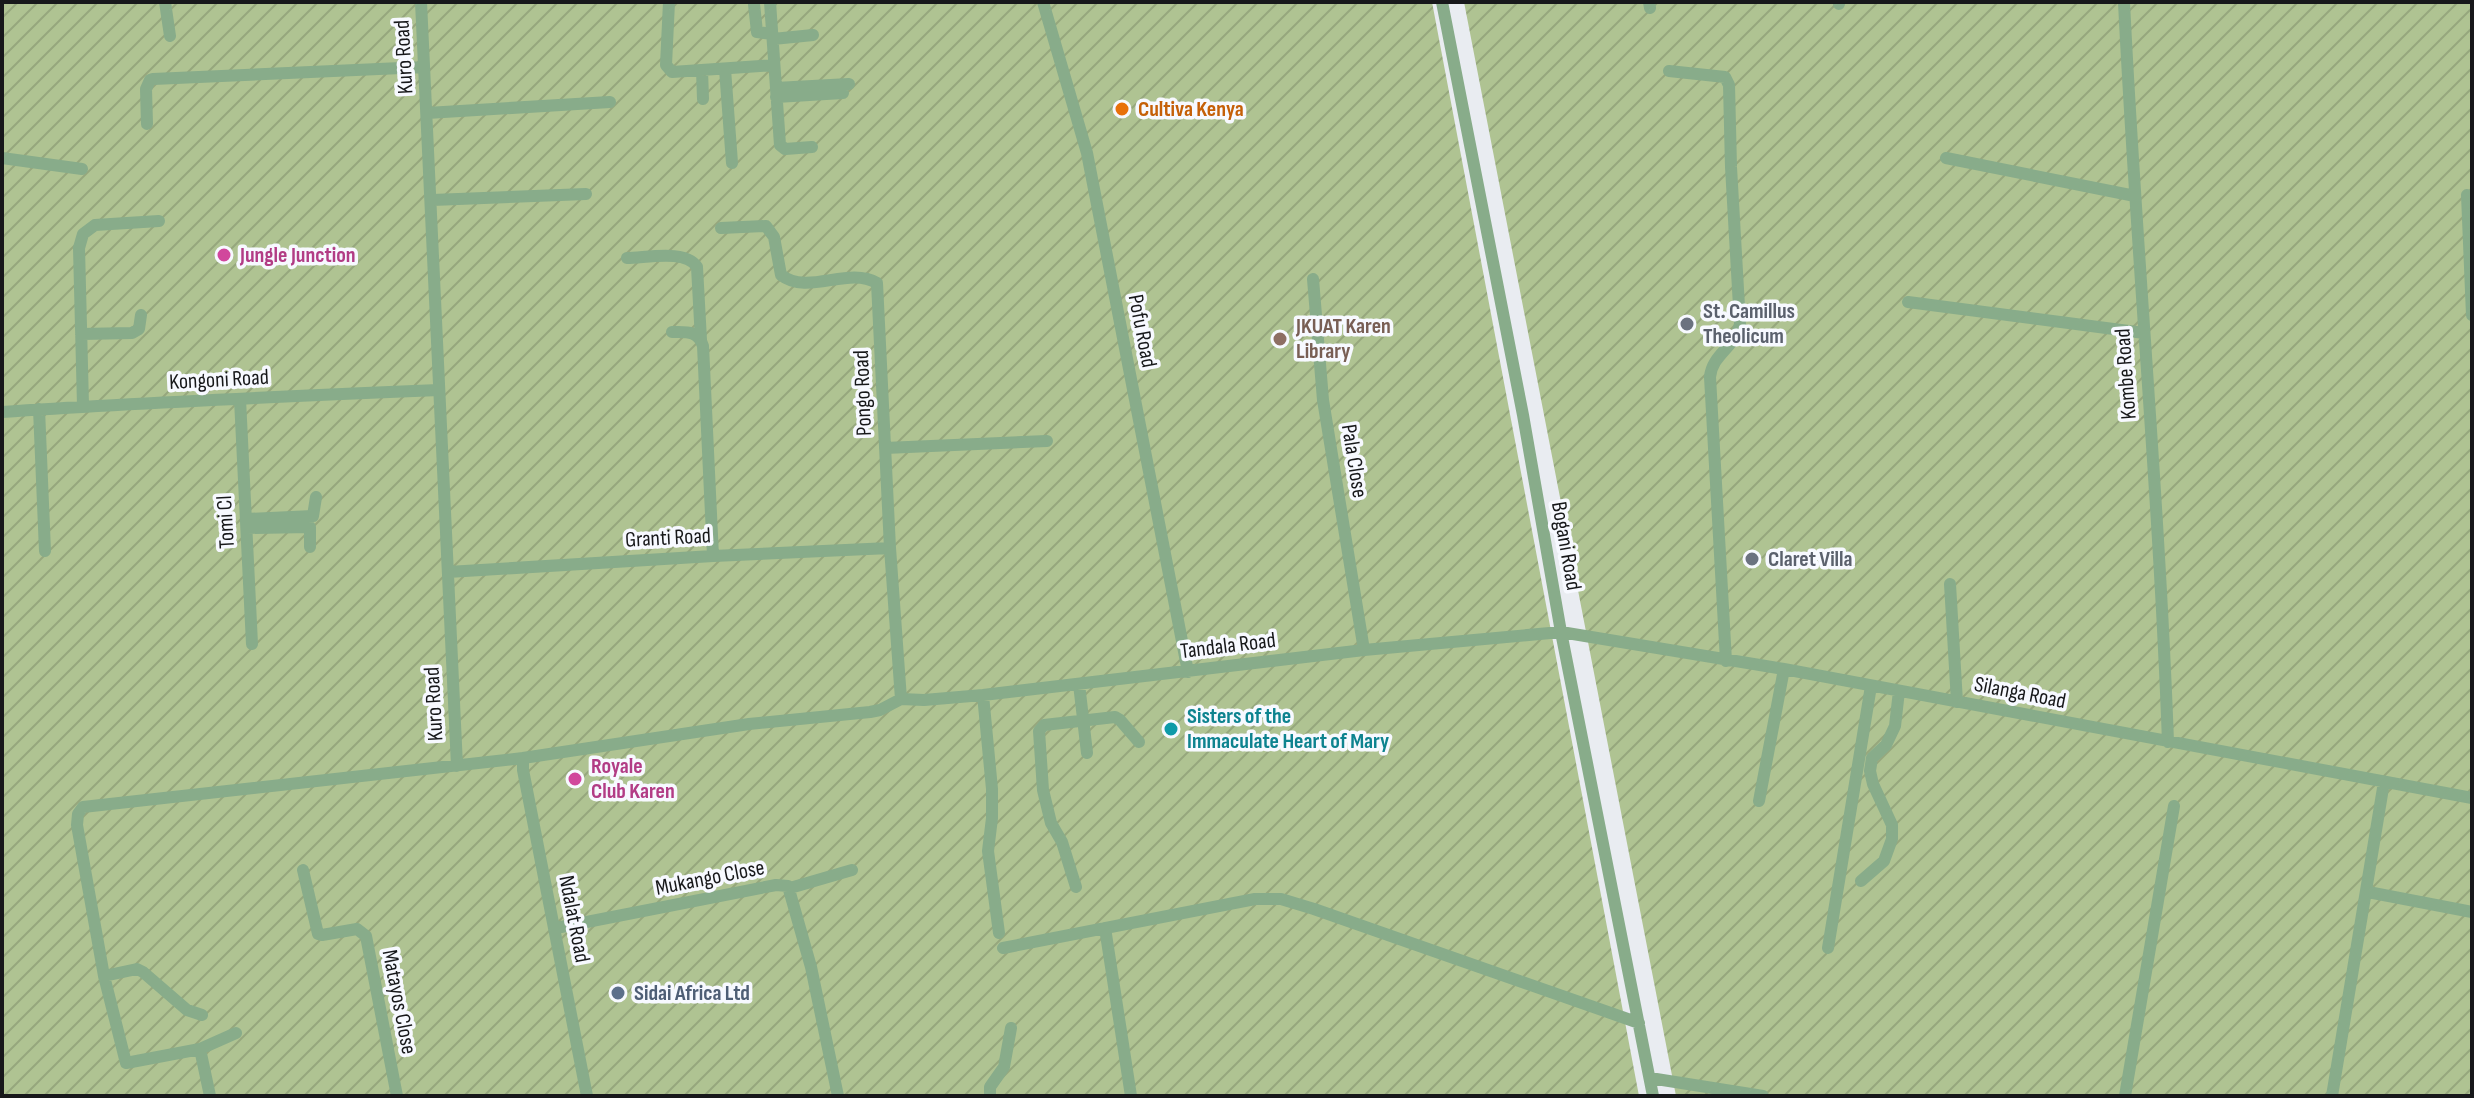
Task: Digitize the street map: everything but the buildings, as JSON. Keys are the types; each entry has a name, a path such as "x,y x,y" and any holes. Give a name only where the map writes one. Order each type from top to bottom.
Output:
{"street":[{"path":"165,2 170,36"},
{"name":"Kuro Road","path":"200,1049 126,1063 104,976 77,825 78,814 83,807 457,766 421,2"},
{"path":"669,2 665,55 666,65 672,72 774,65"},
{"path":"770,2 782,148 812,147"},
{"name":"Pofu Road","path":"1043,2 1087,153 1188,672"},
{"name":"Bogani Road","path":"1442,2 1520,400 1561,632 1653,1096"},
{"name":"Kombe Road","path":"2124,2 2168,742"},
{"path":"754,4 757,32 772,36 813,35"},
{"path":"147,124 146,89 153,79 424,67"},
{"path":"725,69 732,163"},
{"path":"702,70 703,99"},
{"path":"1669,71 1725,77 1729,85 1740,324 1735,339 1713,363 1710,377 1726,661"},
{"path":"776,93 846,88"},
{"path":"427,113 518,110 610,102"},
{"path":"2,158 82,169"},
{"path":"1946,158 2135,196"},
{"path":"432,200 586,194"},
{"path":"2467,195 2472,315"},
{"path":"83,405 79,248 83,234 95,225 159,221"},
{"name":"Pongo Road","path":"721,228 766,226 774,237 781,275 794,282 862,277 877,283 901,699"},
{"path":"627,258 684,257 697,267 710,456 713,556"},
{"name":"Pala Close","path":"1313,279 1323,400 1364,650"},
{"path":"1908,302 2144,333"},
{"path":"81,334 132,333 139,329 141,315"},
{"path":"672,332 693,333 701,340"},
{"name":"Kongoni Road","path":"2,412 83,405 439,390"},
{"name":"Tomi Cl","path":"240,399 252,644"},
{"path":"39,409 45,551"},
{"path":"885,448 1047,441"},
{"path":"246,523 313,516 316,497"},
{"path":"246,523 310,527 310,547"},
{"name":"Granti Road","path":"448,572 890,548"},
{"path":"1950,584 1957,702"},
{"name":"Tandala Road","path":"457,766 749,724 876,711 901,699 983,695 1364,650 1561,632"},
{"name":"Silanga Road","path":"1561,632 1784,669 2472,798"},
{"path":"1759,801 1784,669"},
{"path":"1079,684 1087,753"},
{"path":"1828,948 1871,686"},
{"path":"1861,881 1884,861 1892,839 1892,825 1870,771 1872,758 1886,745 1895,726 1899,691"},
{"path":"983,695 992,789 988,851 999,933"},
{"path":"1076,887 1062,842 1051,823 1043,790 1039,731 1044,725 1115,717 1139,742"},
{"name":"Ndalat Road","path":"519,759 556,928 587,1096"},
{"path":"2332,1096 2384,782"},
{"path":"2125,1096 2174,806"},
{"name":"Matayos Close","path":"303,870 318,934 357,929 366,936 397,1096"},
{"path":"790,888 852,870"},
{"name":"Mukango Close","path":"556,928 785,885 790,888 811,967 838,1096"},
{"path":"2368,892 2472,912"},
{"path":"1003,948 1246,900 1281,899 1639,1023"},
{"path":"1105,928 1131,1096"},
{"path":"104,976 137,969 187,1010 202,1015"},
{"path":"990,1096 990,1087 1004,1067 1011,1028"},
{"path":"210,1096 200,1049 236,1033"},
{"path":"1650,1078 1763,1096"}],"green space":[{"path":"2,2 1432,2 1639,1096 2,1096"},
{"path":"1464,2 2472,2 2472,1096 1676,1096"}],"place":[{"name":"Cultiva Kenya","path":"1122,109"},
{"name":"Jungle Junction","path":"224,255"},
{"name":"St. Camillus Theolicum","path":"1687,324"},
{"name":"JKUAT Karen Library","path":"1280,339"},
{"name":"Claret Villa","path":"1752,559"},
{"name":"Sisters of the Immaculate Heart of Mary","path":"1171,729"},
{"name":"Royale Club Karen","path":"575,779"},
{"name":"Sidai Africa Ltd","path":"618,993"}]}
